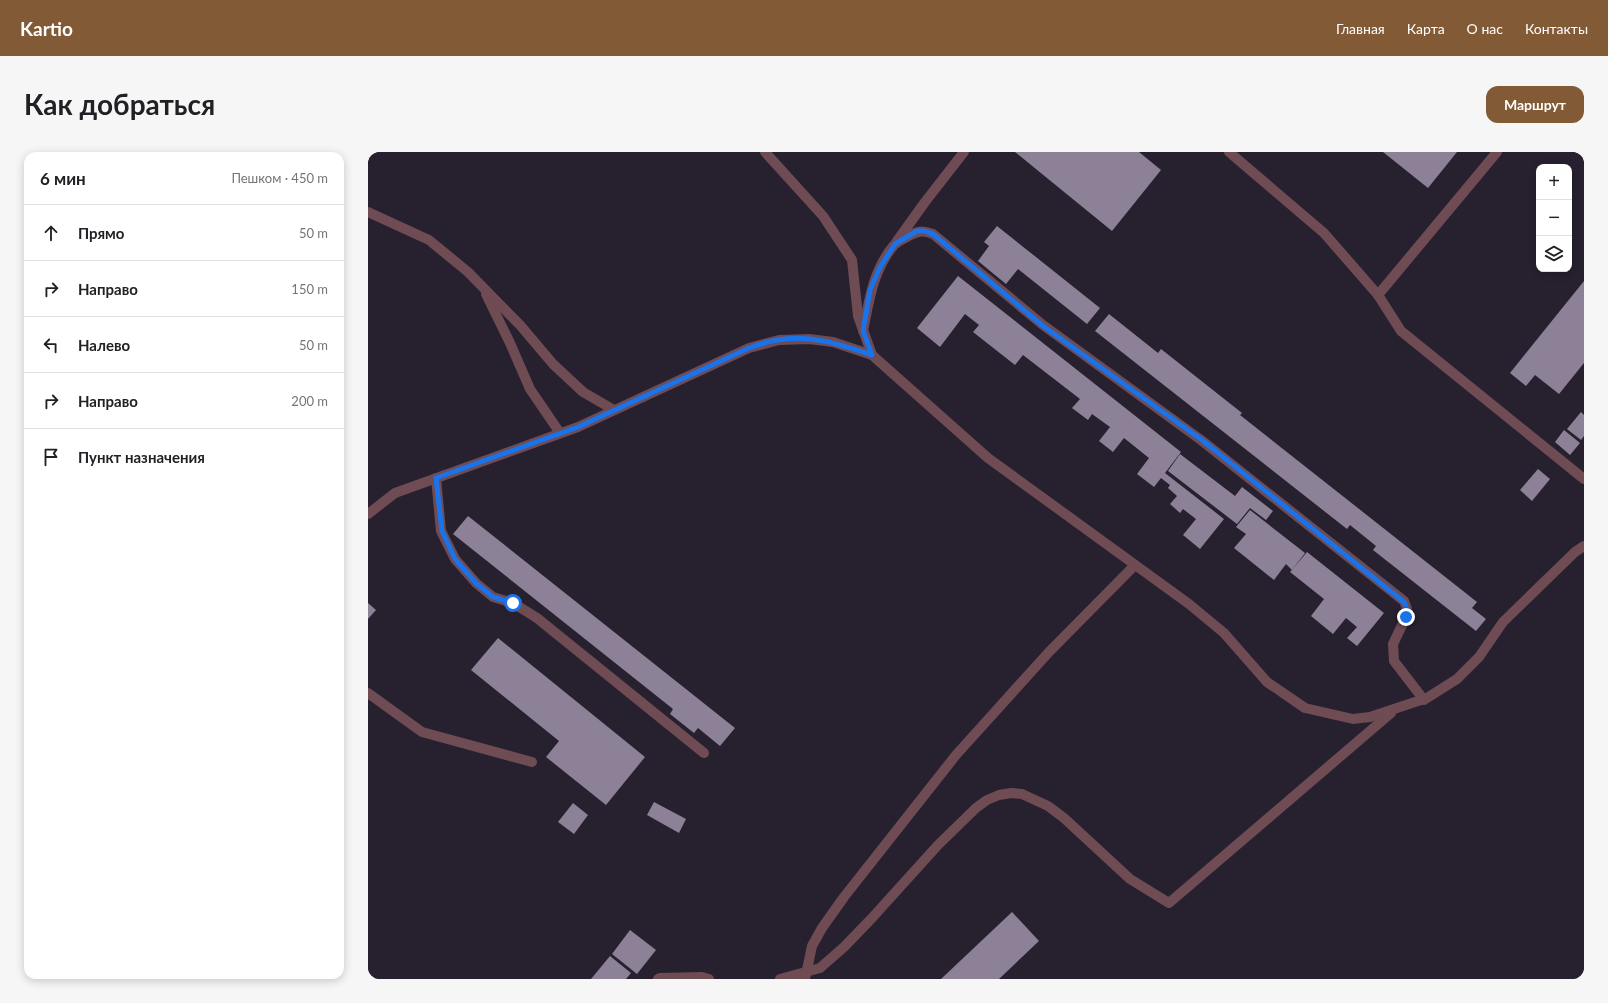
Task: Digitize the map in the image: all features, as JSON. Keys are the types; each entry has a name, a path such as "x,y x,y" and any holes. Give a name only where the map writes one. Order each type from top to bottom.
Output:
{"street":[{"path":"765,152 823,216 852,260 858,316 872,355"},
{"path":"863,331 870,290 880,267 925,202 964,152"},
{"path":"1229,152 1324,233 1378,295 1401,331 1584,479"},
{"path":"1378,295 1497,152"},
{"path":"368,212 429,240 468,272 520,325 553,364 583,392 614,410"},
{"path":"895,244 917,231 925,231 933,234 1043,326 1202,440 1404,602 1407,609 1406,617 1393,644 1394,661 1424,700"},
{"path":"481,285 510,343 530,389 560,433"},
{"path":"368,514 395,493 560,433 749,348 779,340 809,339 833,342 872,355 988,458 1189,604 1224,633 1267,682 1306,708 1353,718 1370,717 1424,700 1457,679 1479,657 1503,622 1566,560 1584,546"},
{"path":"436,478 442,531 455,559 476,583 493,597 513,603 537,618 704,753"},
{"path":"807,975 812,946 822,928 844,897 956,755 1048,652 1135,565"},
{"path":"368,693 422,732 532,762"},
{"path":"780,979 807,975 820,968 844,947 938,845 976,808 987,800 999,795 1011,793 1022,794 1048,806 1064,818 1130,879 1169,903 1397,709"},
{"path":"658,979 702,977 709,979"}],"shaded area":[{"path":"368,152 1584,152 1584,979 368,979"}],"building":[{"path":"1015,152 1139,152 1161,170 1112,231"},
{"path":"1383,152 1457,152 1428,188"},
{"path":"997,226 1100,308 1087,324 1018,269 1006,284 978,261 989,246 984,242"},
{"path":"958,276 1181,452 1165,473 1224,519 1200,549 1183,535 1196,519 1183,509 1180,513 1170,504 1177,496 1168,488 1170,485 1161,478 1154,487 1137,474 1149,458 1124,438 1113,452 1099,441 1110,427 1092,414 1088,420 1072,408 1080,399 1023,355 1015,365 973,332 979,325 965,314 940,347 917,328"},
{"path":"1584,281 1584,363 1559,394 1535,375 1526,386 1510,373"},
{"path":"1109,314 1158,353 1161,349 1242,413 1240,415 1477,602 1472,608 1486,619 1476,631 1373,550 1376,546 1350,525 1347,529 1095,331"},
{"path":"1581,412 1584,415 1584,436 1581,440 1567,429"},
{"path":"1564,430 1580,443 1570,455 1555,442"},
{"path":"1180,454 1235,496 1242,487 1273,511 1266,520 1250,508 1237,524 1168,471"},
{"path":"1538,469 1550,479 1532,501 1520,490"},
{"path":"1250,510 1305,553 1292,570 1286,564 1274,580 1234,548 1246,534 1236,527"},
{"path":"468,516 735,728 720,746 698,728 694,733 670,714 673,709 453,534"},
{"path":"1307,552 1384,613 1357,646 1347,638 1357,627 1346,618 1333,634 1311,616 1324,599 1290,572"},
{"path":"368,603 376,610 368,619"},
{"path":"498,638 645,757 606,805 546,757 559,741 471,670"},
{"path":"654,802 686,819 679,833 647,815"},
{"path":"573,803 588,815 574,834 558,822"},
{"path":"1012,912 1039,941 999,979 941,979"},
{"path":"630,930 656,950 637,974 612,954"},
{"path":"610,956 631,973 626,979 591,979"}],"route":[{"path":"513,603 493,597 476,583 455,559 442,531 436,478 578,427 749,348 779,340 809,339 833,342 872,355 863,331 870,290 880,267 895,244 917,231 925,231 933,234 1043,326 1202,440 1404,602 1407,609 1406,617"}]}
